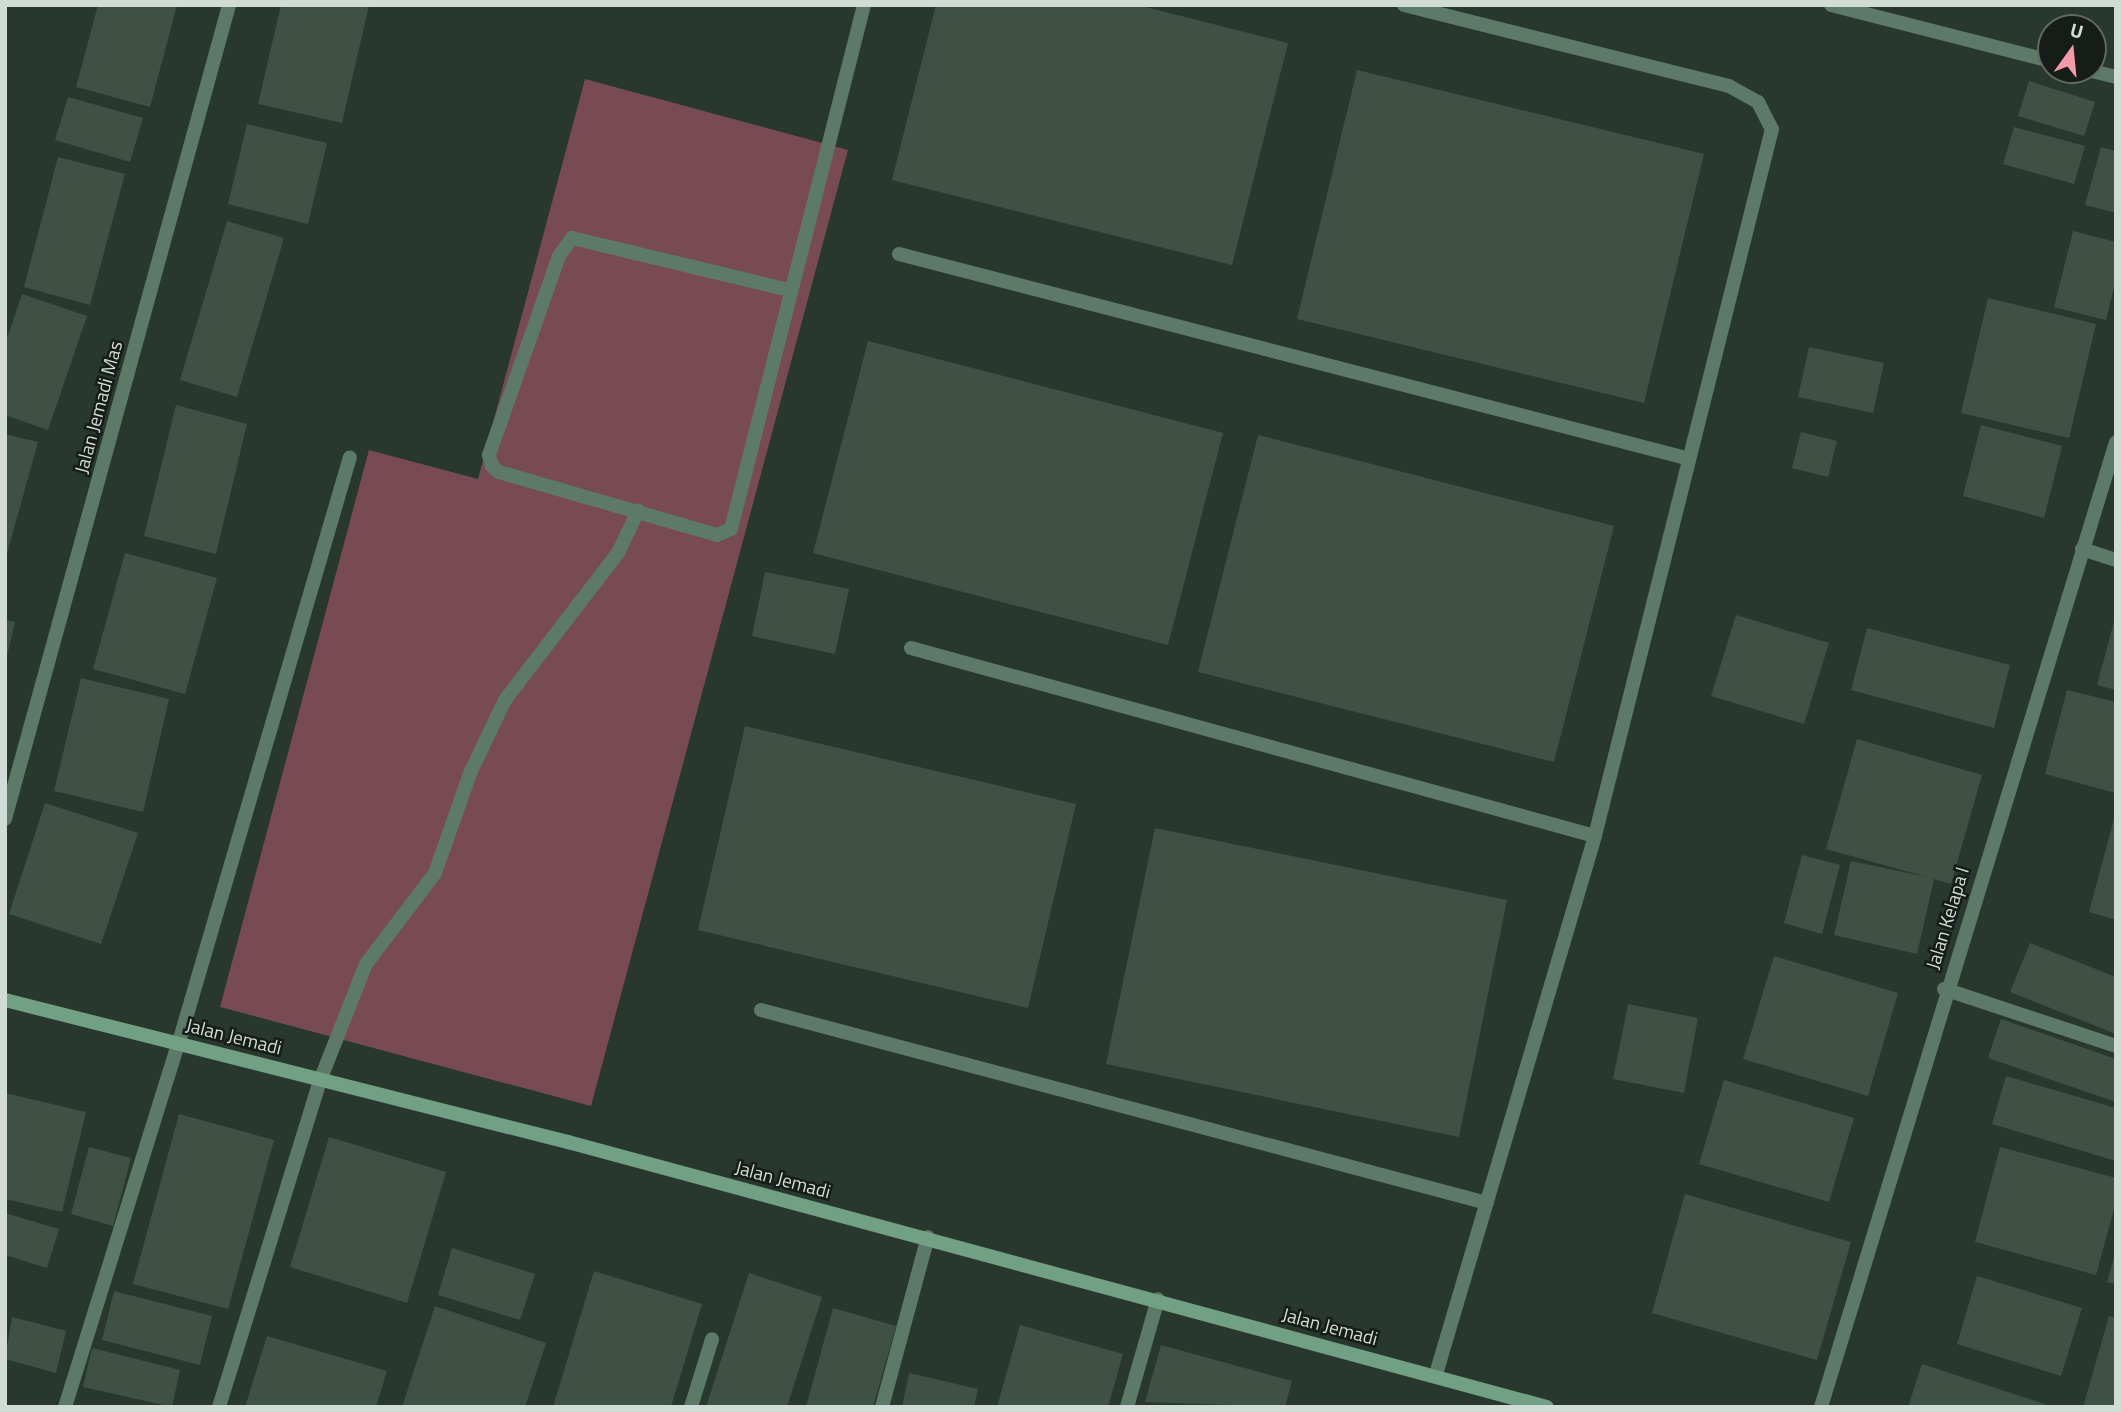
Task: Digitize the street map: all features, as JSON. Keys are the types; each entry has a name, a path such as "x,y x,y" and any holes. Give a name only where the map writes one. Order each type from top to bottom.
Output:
{"street":[{"name":"Jalan Jemadi Mas","path":"5,819 229,5"},
{"path":"789,290 582,237 565,244 489,459 499,472 717,535 731,529 789,290 864,5"},
{"path":"1404,5 1729,86 1758,102 1771,140 1686,458 1595,836 1436,1374"},
{"path":"1831,5 2037,57"},
{"path":"899,254 1686,458"},
{"name":"Jalan Kelapa I","path":"1821,1407 1944,989 2116,442"},
{"path":"65,1407 179,1042 350,457"},
{"path":"219,1407 321,1078 366,964 435,873 471,771 505,700 566,613 610,563 638,511"},
{"path":"2082,550 2116,560"},
{"path":"911,648 1595,836"},
{"path":"1944,989 2116,1046"},
{"name":"Jalan Jemadi","path":"5,1000 321,1078 928,1237 1436,1374 1547,1407"},
{"path":"761,1010 1487,1203"},
{"path":"882,1407 928,1237"},
{"path":"1127,1407 1158,1299"},
{"path":"691,1407 712,1339"}],"shaded area":[{"path":"585,79 848,150 591,1106 220,1007 369,450 478,479"}],"building":[{"path":"98,5 177,5 150,107 76,87"},
{"path":"281,5 369,5 342,123 258,104"},
{"path":"936,5 1138,5 1288,43 1232,265 892,180"},
{"path":"1357,70 1704,154 1644,403 1297,319"},
{"path":"2029,81 2095,102 2084,136 2018,116"},
{"path":"68,97 143,118 130,162 55,140"},
{"path":"247,124 327,143 308,224 228,204"},
{"path":"2014,127 2085,146 2074,184 2003,164"},
{"path":"2101,147 2116,151 2116,213 2085,205"},
{"path":"58,157 125,174 90,305 24,287"},
{"path":"227,221 284,238 237,397 180,380"},
{"path":"2073,231 2116,242 2116,279 2106,320 2054,307"},
{"path":"22,294 87,316 48,430 5,415 5,344"},
{"path":"1988,298 2096,324 2069,438 1961,413"},
{"path":"868,341 1223,433 1168,645 813,553"},
{"path":"1809,347 1884,363 1873,413 1798,397"},
{"path":"176,405 247,424 216,554 144,536"},
{"path":"1981,425 2062,446 2044,518 1963,496"},
{"path":"1801,432 1837,441 1828,477 1792,468"},
{"path":"5,434 38,442 6,557 5,557"},
{"path":"1258,435 1614,526 1554,762 1198,672"},
{"path":"125,553 217,578 185,694 93,669"},
{"path":"765,572 849,589 835,654 752,636"},
{"path":"1736,615 1829,643 1804,724 1711,696"},
{"path":"2116,618 2116,690 2097,685"},
{"path":"5,620 15,622 6,660 5,660"},
{"path":"1867,628 2010,665 1994,728 1851,690"},
{"path":"81,678 169,699 143,812 54,791"},
{"path":"2067,690 2116,702 2116,793 2045,774"},
{"path":"745,726 1076,804 1028,1008 698,930"},
{"path":"1857,739 1982,775 1951,884 1934,879 1917,954 1834,935 1851,861 1927,877 1826,849"},
{"path":"45,803 138,833 101,944 9,914"},
{"path":"2116,815 2116,920 2089,912"},
{"path":"1155,828 1507,900 1459,1137 1106,1064"},
{"path":"1802,855 1840,865 1822,934 1784,923"},
{"path":"2030,943 2116,977 2116,1034 2010,992"},
{"path":"1774,956 1898,993 1868,1096 1743,1059"},
{"path":"1628,1004 1698,1018 1684,1093 1613,1079"},
{"path":"2001,1019 2116,1059 2116,1102 1988,1058"},
{"path":"2006,1076 2116,1108 2116,1161 1992,1124"},
{"path":"1724,1080 1854,1118 1829,1202 1699,1164"},
{"path":"5,1093 86,1112 62,1212 5,1199"},
{"path":"179,1114 274,1140 228,1309 133,1284"},
{"path":"329,1137 446,1172 407,1303 290,1267"},
{"path":"89,1147 131,1158 113,1226 71,1214"},
{"path":"2000,1147 2116,1178 2116,1202 2096,1275 1975,1242"},
{"path":"1685,1194 1851,1242 1817,1360 1652,1313"},
{"path":"5,1213 59,1229 47,1268 5,1255"},
{"path":"452,1248 535,1274 520,1320 438,1295"},
{"path":"2116,1254 2116,1284 2107,1282"},
{"path":"594,1271 702,1304 671,1407 553,1407"},
{"path":"749,1273 822,1297 787,1407 706,1407"},
{"path":"1977,1276 2082,1308 2061,1376 1957,1344"},
{"path":"114,1291 212,1316 200,1365 102,1340"},
{"path":"435,1306 546,1343 525,1407 402,1407"},
{"path":"833,1308 896,1326 873,1407 806,1407"},
{"path":"2109,1316 2116,1318 2116,1407 2083,1407"},
{"path":"12,1317 66,1331 56,1373 5,1359"},
{"path":"1020,1325 1123,1354 1108,1407 997,1407"},
{"path":"267,1336 387,1371 376,1407 245,1407"},
{"path":"1161,1345 1292,1381 1285,1407 1145,1402"},
{"path":"92,1348 180,1370 172,1407 83,1387"},
{"path":"1922,1364 2051,1406 2051,1407 1908,1407"},
{"path":"909,1373 978,1389 974,1407 902,1407"}]}
